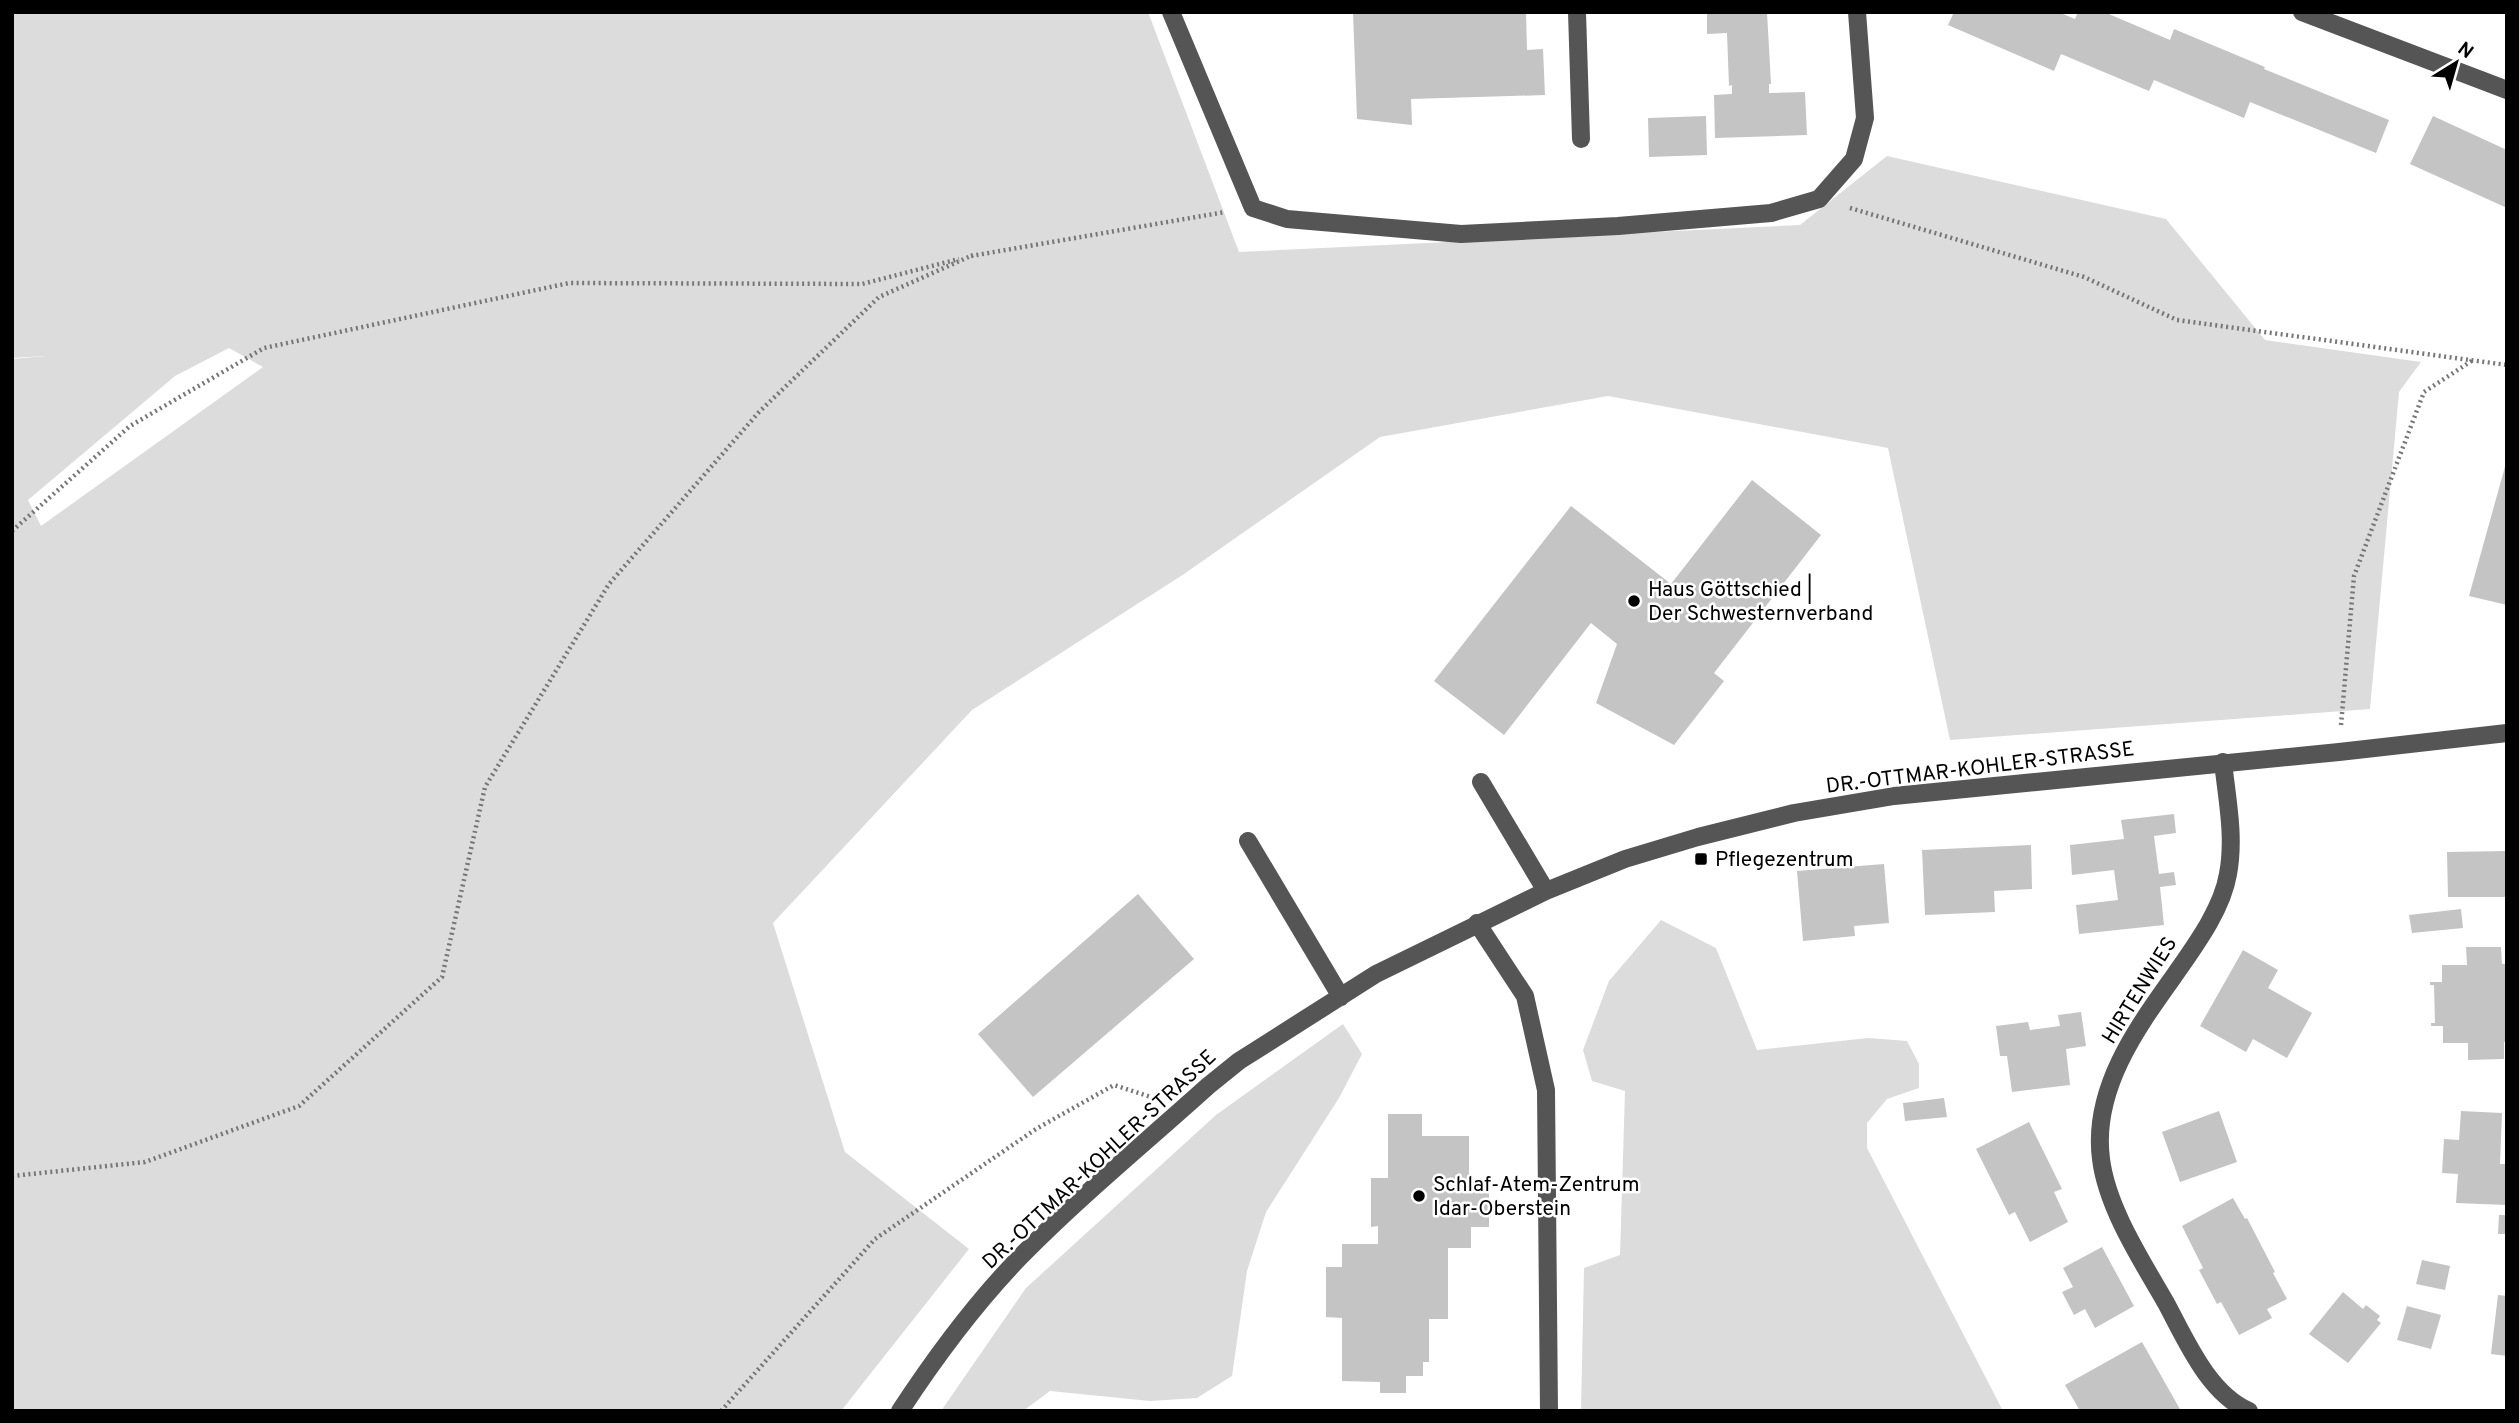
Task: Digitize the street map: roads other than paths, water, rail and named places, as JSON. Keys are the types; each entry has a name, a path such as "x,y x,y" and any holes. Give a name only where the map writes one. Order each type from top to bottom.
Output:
{"street":[{"path":"1171,12 1252,208 1287,219 1461,234 1618,226 1771,213 1819,199 1854,159 1865,118 1857,12"},
{"path":"1577,12 1581,139"},
{"path":"2302,12 2507,90"},
{"name":"DR.-OTTMAR-KOHLER-STRASSE","path":"900,1411 940,1353 1023,1255 1185,1107 1240,1061 1376,974 1546,891 1625,859 1698,837 1794,813 1894,796 2507,733"},
{"name":"HIRTENWIES","path":"2223,762 2231,840 2228,876 2216,909 2123,1055 2106,1094 2100,1128 2101,1160 2109,1191 2130,1238 2193,1352 2217,1386 2249,1411"},
{"path":"1480,782 1546,891"},
{"path":"1248,841 1341,997"},
{"path":"1477,923 1525,996 1546,1090 1549,1411"}],"place":[{"name":"Haus Göttschied | Der Schwesternverband","path":"1634,601"},
{"name":"Pflegezentrum","path":"1701,859"},
{"name":"Schlaf-Atem-Zentrum Idar-Oberstein","path":"1419,1196"}]}
